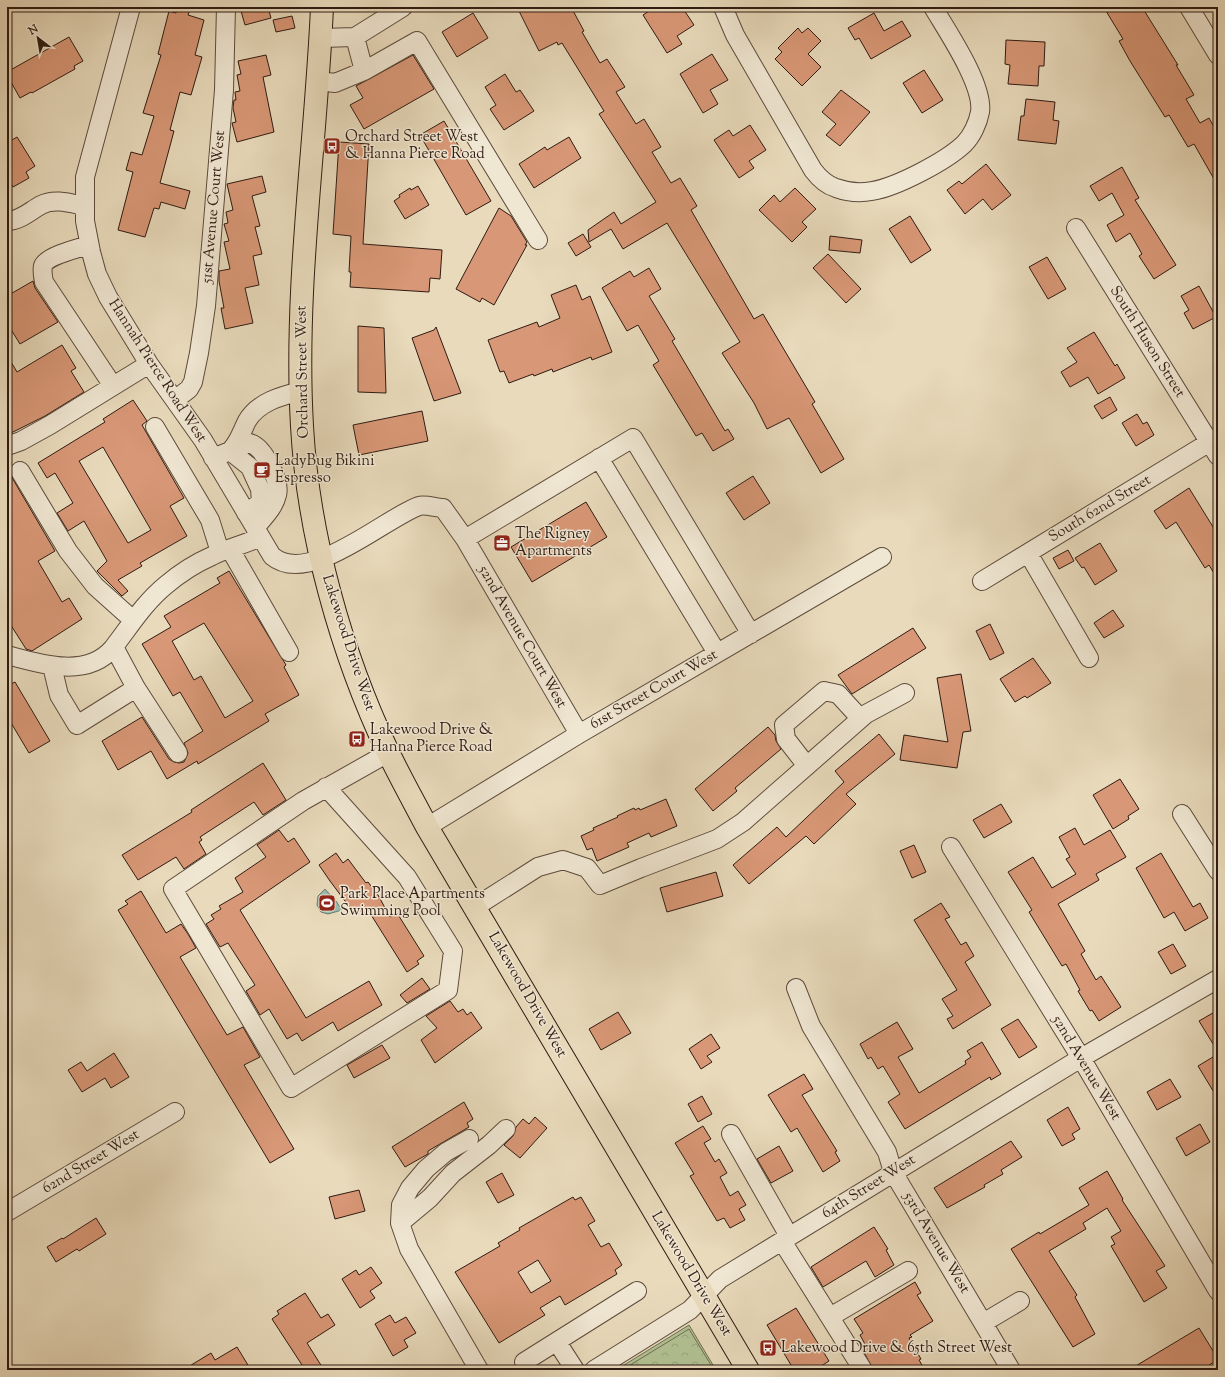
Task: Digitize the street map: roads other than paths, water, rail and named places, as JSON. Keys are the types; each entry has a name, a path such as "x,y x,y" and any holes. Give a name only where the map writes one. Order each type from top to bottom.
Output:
{"main road":[{"name":"Orchard Street West","path":"322,7 301,309 301,391 306,471 322,559"},
{"name":"Lakewood Drive West","path":"322,559 351,660 371,714 388,753 427,827 748,1370"}],"street":[{"name":"Hannah Pierce Road West","path":"131,7 88,163 84,206 89,245 101,282 150,364 176,399 222,455 254,526 272,556 282,562 296,564 322,559"},
{"name":"51st Avenue Court West","path":"176,399 189,389 193,382 206,306 224,90 226,7"},
{"path":"320,38 355,37 403,7"},
{"path":"723,7 734,35 813,170 823,182 830,186 858,192 882,189 923,171 963,144 976,124 980,104 974,81 933,7"},
{"path":"1189,7 1218,55"},
{"path":"355,37 364,71"},
{"path":"318,81 335,83 364,71 417,41 538,240"},
{"path":"7,221 20,218 41,205 52,202 84,206"},
{"name":"South Huson Street","path":"1076,228 1215,445"},
{"path":"89,245 56,256 45,262 42,267 44,282 113,386"},
{"path":"7,446 21,441 50,425 150,364"},
{"path":"7,655 52,666 80,666 91,662 102,656 114,646 133,620 165,585 201,562 225,551 254,526 261,502 260,489 250,467 222,455 239,441 248,420 262,406 278,396 301,391"},
{"path":"155,427 210,520 225,551 289,652"},
{"path":"322,559 420,506 444,508 465,539 632,438 751,634"},
{"name":"South 62nd Street","path":"982,581 1215,445"},
{"path":"599,458 717,653"},
{"path":"20,472 73,557 95,586 133,620"},
{"name":"52nd Avenue Court West","path":"465,539 579,734"},
{"path":"1028,553 1089,658"},
{"name":"61st Street Court West","path":"427,827 579,734 882,557"},
{"path":"114,646 136,688 178,753"},
{"path":"52,666 59,695 77,725 136,688"},
{"path":"806,766 786,738 784,724 824,690 838,694 860,718"},
{"path":"475,907 538,867 563,860 587,868 600,885 717,840 743,822 860,718 905,693"},
{"path":"326,788 407,877 454,950 448,990 291,1088 173,889 303,801 326,788 388,753"},
{"path":"1182,814 1218,870"},
{"name":"52nd Avenue West","path":"951,847 1081,1058 1218,1291"},
{"name":"64th Street West","path":"594,1370 690,1310 720,1279 1081,1058 1218,979"},
{"name":"53rd Avenue West","path":"796,988 811,1026 887,1152 894,1172 1012,1370"},
{"name":"62nd Street West","path":"7,1212 175,1112"},
{"path":"400,1223 430,1198 453,1173 489,1145 506,1129"},
{"path":"732,1134 770,1200 786,1238 830,1317 863,1370"},
{"path":"469,1138 441,1156 426,1169 410,1188 401,1205 400,1223 409,1249 479,1370"},
{"path":"830,1317 908,1272"},
{"path":"524,1362 637,1291"},
{"path":"983,1323 1020,1301"},
{"path":"557,1342 575,1370"}],"water":[{"name":"Park Place Apartments Swimming Pool","path":"325,889 332,897 332,901 336,901 342,910 328,914 321,912 317,905 318,896"}],"place":[{"name":"Orchard Street West & Hanna Pierce Road","path":"332,146"},
{"name":"LadyBug Bikini Espresso","path":"262,470"},
{"name":"The Rigney Apartments","path":"502,543"},
{"name":"Lakewood Drive & Hanna Pierce Road","path":"357,739"},
{"name":"Park Place Apartments Swimming Pool","path":"327,903"},
{"name":"Lakewood Drive & 65th Street West","path":"768,1348"}]}
